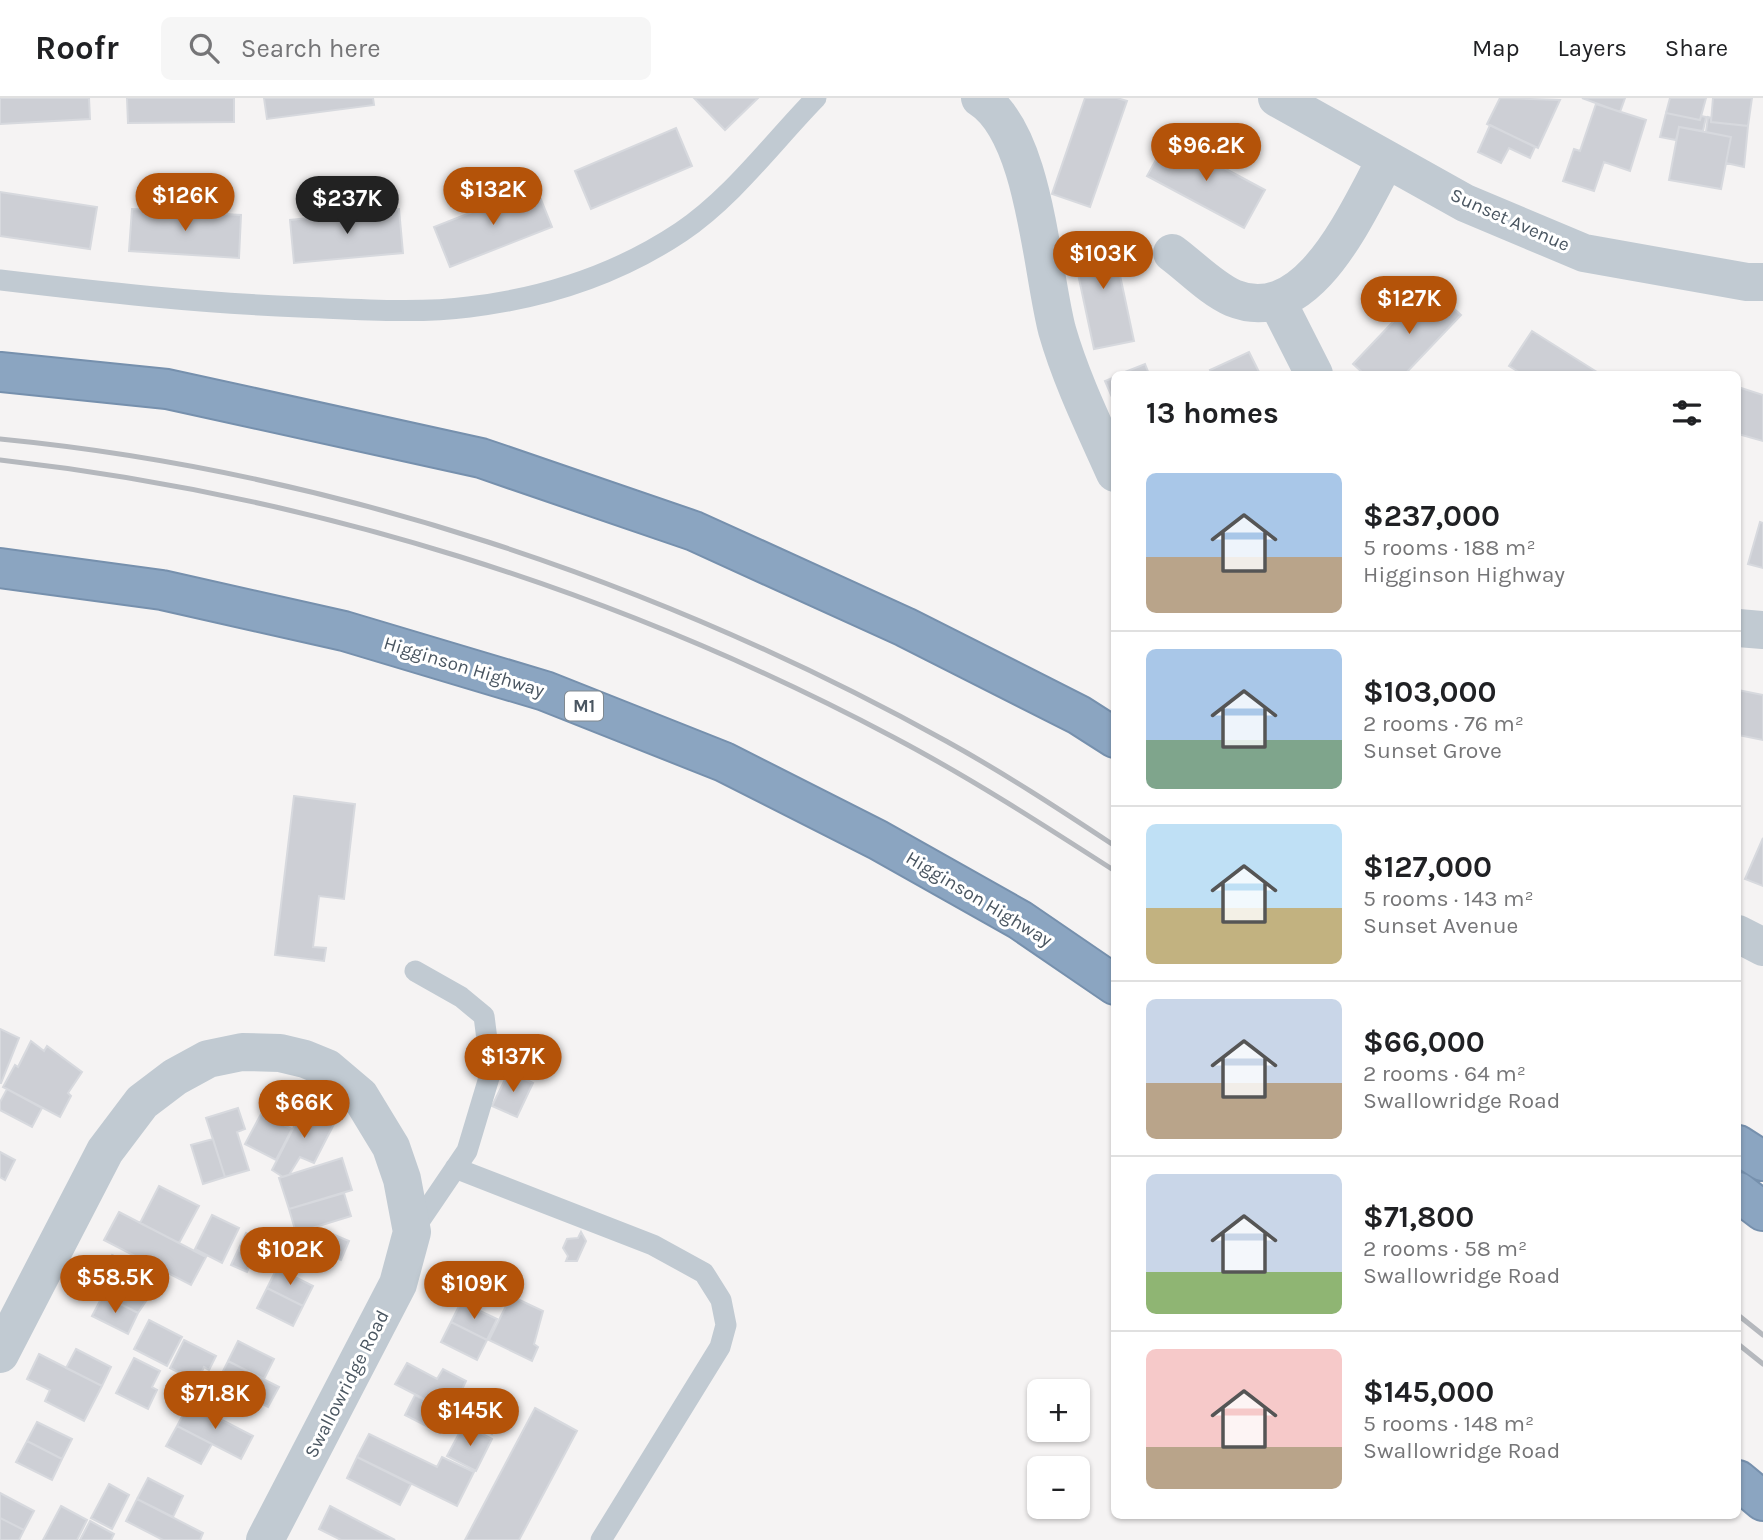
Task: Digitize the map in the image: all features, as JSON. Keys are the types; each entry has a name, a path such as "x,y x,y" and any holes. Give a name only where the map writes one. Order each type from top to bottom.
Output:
{"highway":[{"path":"0,372 167,389 481,457 694,531 905,627 1079,715 1111,735"},
{"name":"Higginson Highway","path":"0,568 162,590 345,631 545,691 724,762 878,840 1020,920 1111,982"},
{"path":"1741,1147 1763,1161"},
{"path":"1741,1194 1763,1211"},
{"path":"1741,1483 1763,1501"}],"street":[{"path":"980,98 992,106 1013,136 1029,185 1058,331 1087,410 1111,464"},
{"name":"Sunset Avenue","path":"1291,102 1386,160 1465,203 1584,253 1747,282 1763,282"},
{"path":"1172,253 1231,297 1253,304 1277,301 1304,286 1325,264 1386,160"},
{"path":"1277,301 1312,371"},
{"path":"1741,628 1763,630"},
{"path":"1741,936 1763,947"},
{"name":"Swallowridge Road","path":"0,1354 106,1151 142,1102 175,1077 208,1059 242,1052 280,1053 327,1068 345,1082 366,1105 391,1147 402,1179 412,1231 398,1283 265,1540"}],"lane":[{"path":"0,280 114,295 362,309 468,307 547,293 616,270 683,231 733,187 816,98"},
{"path":"412,1231 467,1151 491,1071 484,1016 461,997 415,971"},
{"path":"455,1168 653,1245 704,1273 722,1300 726,1325 720,1347 601,1540"}],"building":[{"path":"0,98 89,98 90,119 0,124"},
{"path":"127,98 234,98 234,122 128,123"},
{"path":"264,98 373,98 374,105 267,119"},
{"path":"694,98 758,98 725,130"},
{"path":"1085,98 1117,98 1127,101 1090,207 1052,194"},
{"path":"1500,98 1560,100 1538,148 1487,124"},
{"path":"1582,98 1625,98 1620,112"},
{"path":"1670,98 1706,98 1700,120 1666,113"},
{"path":"1713,98 1752,98 1748,126 1711,122"},
{"path":"1596,104 1646,120 1630,171 1604,162 1594,191 1563,181 1574,149 1580,151"},
{"path":"1666,113 1700,120 1701,116 1706,117 1703,131 1679,127 1676,140 1660,137"},
{"path":"1708,117 1711,122 1748,126 1744,167 1726,163 1731,137 1706,132"},
{"path":"1490,125 1535,147 1530,158 1509,148 1501,163 1478,152"},
{"path":"1679,127 1731,137 1721,189 1669,180"},
{"path":"676,128 692,166 591,209 575,171"},
{"path":"1168,138 1265,190 1244,228 1147,176"},
{"path":"536,187 552,227 450,267 434,227"},
{"path":"0,192 97,207 90,249 0,236"},
{"path":"132,209 241,215 239,258 129,251"},
{"path":"399,209 403,253 294,263 290,220"},
{"path":"1111,233 1134,341 1094,349 1071,241"},
{"path":"1428,285 1461,315 1408,371 1361,371 1353,364"},
{"path":"1532,331 1595,371 1517,371 1509,366"},
{"path":"1249,352 1258,371 1210,371"},
{"path":"1145,364 1148,371 1128,371"},
{"path":"1111,379 1111,395 1105,381"},
{"path":"1741,388 1763,395 1763,441 1741,435"},
{"path":"1760,522 1763,523 1763,568 1748,564"},
{"path":"1741,691 1763,695 1763,740 1741,736"},
{"path":"294,796 355,804 344,899 319,896 313,947 326,948 324,961 275,955"},
{"path":"1763,838 1763,886 1745,879"},
{"path":"0,1029 19,1038 1,1083 0,1083"},
{"path":"31,1041 44,1051 47,1046 82,1072 68,1093 71,1096 60,1117 3,1087 15,1065 18,1067"},
{"path":"509,1071 533,1083 517,1117 492,1106"},
{"path":"7,1089 42,1108 32,1127 0,1110 0,1102"},
{"path":"307,1101 334,1124 314,1163 300,1157 289,1175 283,1177 272,1170"},
{"path":"238,1108 245,1129 237,1132 249,1170 225,1177 206,1118"},
{"path":"261,1114 292,1129 276,1160 245,1144"},
{"path":"213,1139 225,1177 203,1184 191,1145"},
{"path":"0,1152 15,1160 5,1180 0,1177"},
{"path":"342,1158 352,1190 289,1209 279,1178"},
{"path":"159,1186 199,1206 179,1243 140,1223"},
{"path":"344,1193 351,1216 296,1233 289,1209"},
{"path":"119,1212 206,1257 191,1285 104,1240"},
{"path":"212,1215 239,1228 222,1263 195,1249"},
{"path":"318,1228 349,1241 341,1260 310,1246"},
{"path":"581,1232 586,1241 577,1261 566,1261 568,1256 563,1248 567,1239 578,1238"},
{"path":"246,1233 276,1246 268,1261 239,1248"},
{"path":"238,1250 253,1257 247,1272 231,1265"},
{"path":"112,1255 160,1280 138,1313 82,1284 94,1261 105,1267"},
{"path":"277,1268 313,1286 303,1306 267,1288"},
{"path":"267,1288 303,1306 293,1326 257,1308"},
{"path":"103,1295 138,1313 128,1334 92,1316"},
{"path":"511,1296 543,1311 534,1344 538,1347 532,1361 489,1340"},
{"path":"461,1302 497,1319 487,1340 451,1322"},
{"path":"149,1320 182,1337 167,1366 134,1349"},
{"path":"451,1322 487,1340 477,1360 441,1342"},
{"path":"184,1340 216,1356 209,1370 204,1367 197,1382 170,1368"},
{"path":"238,1341 274,1359 264,1379 228,1361"},
{"path":"76,1349 111,1367 102,1386 66,1368"},
{"path":"39,1354 102,1386 84,1421 45,1401 50,1390 27,1379"},
{"path":"134,1358 160,1371 152,1387 157,1390 148,1409 116,1393"},
{"path":"228,1361 279,1387 268,1407 218,1381"},
{"path":"407,1363 437,1379 443,1369 466,1381 451,1413 395,1384"},
{"path":"415,1395 451,1413 440,1433 405,1415"},
{"path":"472,1396 504,1413 492,1434 461,1417"},
{"path":"189,1403 253,1436 241,1459 177,1426"},
{"path":"535,1408 577,1431 519,1540 465,1540"},
{"path":"37,1422 72,1439 62,1459 27,1441"},
{"path":"464,1424 492,1439 476,1471 447,1456"},
{"path":"177,1426 212,1444 201,1464 166,1446"},
{"path":"369,1434 437,1467 442,1457 474,1472 457,1506 357,1457"},
{"path":"27,1441 62,1459 52,1480 16,1462"},
{"path":"357,1457 411,1484 400,1505 347,1478"},
{"path":"148,1478 183,1496 173,1517 137,1499"},
{"path":"109,1484 129,1495 112,1529 91,1518"},
{"path":"0,1493 34,1511 24,1530 0,1518"},
{"path":"137,1499 203,1533 200,1540 163,1540 126,1521"},
{"path":"61,1506 87,1520 77,1540 43,1540"},
{"path":"330,1506 395,1540 341,1540 319,1529"},
{"path":"0,1518 24,1530 19,1540 0,1540"},
{"path":"90,1521 114,1534 111,1540 80,1540"}],"railway":[{"path":"0,439 123,455 246,477 368,506 488,542 606,584 723,631 836,683 968,753 1111,843"},
{"path":"0,460 116,476 232,497 346,524 571,594 788,684 893,737 1033,818 1111,868"},
{"path":"1741,1317 1763,1335"},
{"path":"1741,1346 1763,1364"}]}
